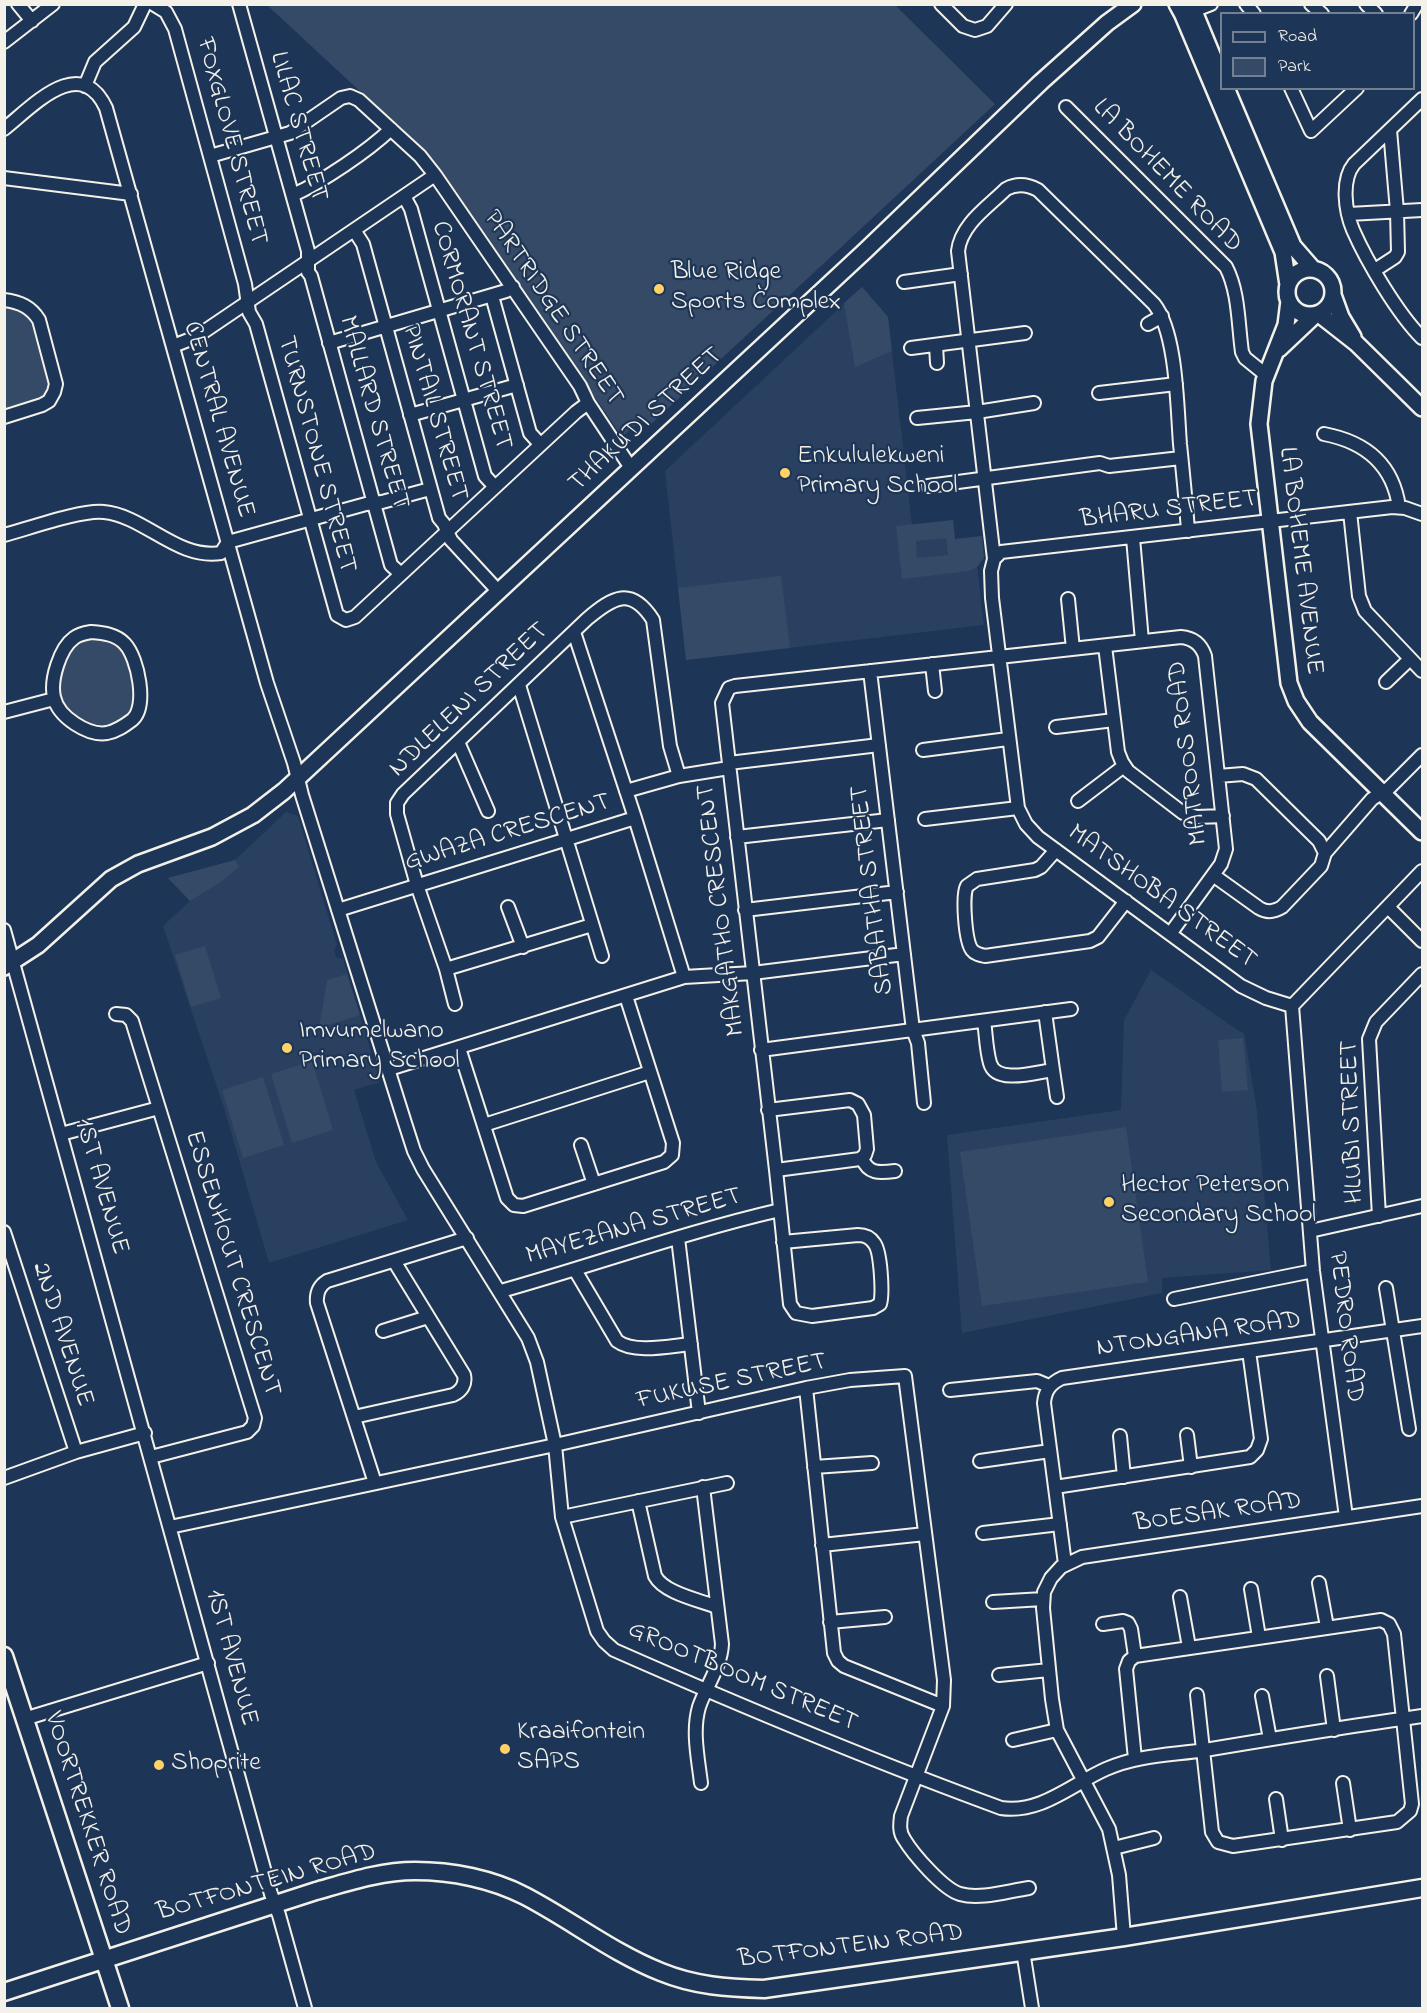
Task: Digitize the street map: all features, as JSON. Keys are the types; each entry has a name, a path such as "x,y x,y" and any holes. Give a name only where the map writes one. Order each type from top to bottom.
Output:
{"main road":[{"name":"VOORTREKKER ROAD","path":"4,1656 120,2008"},
{"name":"BOTFONTEIN ROAD","path":"4,1992 316,1891 392,1872 426,1872 477,1879 525,1896 623,1953 661,1972 690,1982 721,1988 764,1989 819,1983 1124,1937 1422,1888"}],"street":[{"path":"18,4 32,21"},
{"path":"4,42 52,4"},
{"path":"4,129 57,88 63,85 82,85 95,62 135,27 146,4"},
{"name":"FOXGLOVE STREET","path":"153,4 166,12 175,29 249,301"},
{"name":"LILAC STREET","path":"239,4 293,195 308,251 308,261"},
{"path":"941,4 963,26 975,30 987,26 1006,4"},
{"name":"THAKUDI STREET","path":"1107,23 1121,4"},
{"name":"THAKUDI STREET","path":"9,965 38,945 111,879 138,864 191,846 233,826 270,803 866,250 1041,82 1107,23 1133,4"},
{"path":"1177,4 1283,252 1289,301 1294,309 1302,314 1316,314 1325,309 1333,295"},
{"path":"1211,4 1192,8 1220,77"},
{"name":"CENTRAL AVENUE","path":"82,85 99,95 106,108 267,683 294,763 297,779"},
{"path":"1227,90 1293,246 1313,268 1326,275 1331,281 1333,295 1341,317 1356,343"},
{"path":"1292,90 1311,130 1355,90"},
{"name":"PARTRIDGE STREET","path":"210,156 290,133 345,96 356,98 420,156 435,175 580,386 588,403 631,468"},
{"path":"1422,99 1349,169 1345,182 1352,228 1405,320 1422,338"},
{"name":"LA BOHEME ROAD","path":"1066,107 1226,267 1234,292 1242,352 1245,358 1266,375"},
{"path":"293,195 309,188 391,129"},
{"path":"1375,270 1395,257 1398,252 1390,130"},
{"path":"173,346 196,337 435,175"},
{"path":"4,178 131,194"},
{"name":"MATSHOBA STREET","path":"1162,316 1154,304 1042,194 1026,185 1006,189 965,230 959,243 994,559 990,578 1017,808 1031,831 1242,986 1266,998 1292,1006"},
{"name":"CORMORANT STREET","path":"404,196 411,209 485,476 495,487"},
{"path":"1349,214 1422,210"},
{"name":"PINTAIL STREET","path":"354,230 363,244 438,519 451,540 499,591"},
{"name":"MALLARD STREET","path":"308,261 308,272 391,565 401,574"},
{"path":"1288,285 1295,274 1313,268"},
{"path":"903,282 961,274"},
{"path":"329,343 492,296 513,287"},
{"path":"492,296 530,433 540,444"},
{"path":"4,300 15,301 25,306 34,312 39,320 56,384 49,401 4,417"},
{"name":"TURNSTONE STREET","path":"249,301 249,312 256,324 335,612 342,619 355,617 401,574"},
{"name":"LA BOHEME AVENUE","path":"1289,301 1286,325 1266,375 1261,395 1259,424 1287,674 1292,692 1310,722 1422,832"},
{"path":"1316,314 1356,343 1422,408"},
{"name":"LA BOHEME AVENUE","path":"1275,354 1316,314"},
{"path":"1148,324 1162,316 1168,335 1176,384 1188,531"},
{"path":"911,348 1025,333"},
{"path":"936,345 937,363"},
{"path":"1099,393 1176,384"},
{"path":"410,415 517,385"},
{"path":"401,574 540,444 588,403"},
{"path":"917,418 1034,403"},
{"path":"1324,434 1352,441 1383,466 1395,486 1399,507"},
{"path":"928,486 1100,463 1109,466 1181,458"},
{"path":"4,536 87,513 103,511 131,521 195,552 221,553 228,542 430,489"},
{"name":"BHARU STREET","path":"994,559 1001,552 1350,512 1399,507 1412,509 1422,514"},
{"path":"1350,512 1359,596 1365,611 1422,671"},
{"name":"MATROOS ROAD","path":"1132,538 1142,641"},
{"name":"NDLELENI STREET","path":"417,885 397,814 397,803 403,794 574,632 611,600 619,598 638,602 644,606 653,620 670,746 680,776"},
{"path":"1068,599 1073,649"},
{"path":"91,632 107,634 118,638 126,645 135,667 141,702 137,716 124,726 106,733 83,728 60,710 54,699 53,689 58,665 63,653 74,638 91,632"},
{"path":"574,632 635,818"},
{"name":"MATROOS ROAD","path":"999,658 1187,638 1197,642 1203,651 1226,849 1213,875 1170,933"},
{"path":"1105,646 1118,752 1125,766 1132,775 1183,813 1197,817 1223,816"},
{"name":"MAKGATHO CRESCENT","path":"783,1242 858,1235 869,1238 877,1246 882,1291 880,1304 873,1308 812,1316 796,1312 790,1304 722,704 729,688 735,686 999,658"},
{"path":"1386,682 1410,659"},
{"path":"932,664 935,691"},
{"name":"SABATHA STREET","path":"870,671 913,1030 918,1043 924,1103"},
{"path":"519,685 602,956"},
{"path":"4,712 54,699"},
{"path":"1056,727 1114,720"},
{"path":"923,750 1008,739"},
{"path":"458,742 488,811"},
{"path":"626,791 680,776 729,766 879,745"},
{"path":"1213,875 1259,908 1275,911 1282,907 1321,866 1325,853 1372,800 1389,788 1422,754"},
{"path":"1078,801 1125,766"},
{"path":"1218,776 1243,774 1256,779 1319,841 1325,853"},
{"name":"GROOTBOOM STREET","path":"297,779 414,1151 423,1169 501,1291 528,1338 537,1362 555,1445 562,1517 597,1631 604,1641 614,1650 706,1691 916,1777 1001,1808 1011,1809 1040,1804 1085,1780"},
{"path":"925,819 1017,808"},
{"name":"GWAZA CRESCENT","path":"338,910 635,818 684,977"},
{"path":"737,837 888,820"},
{"path":"1056,850 1041,867 1035,870 977,879 967,886 963,898 968,942 973,951 985,956 1090,941 1098,937 1126,901"},
{"path":"1292,1006 1422,871"},
{"path":"417,885 446,969 455,1004"},
{"path":"746,910 897,892"},
{"path":"1388,907 1422,941"},
{"path":"508,908 523,947"},
{"path":"446,969 592,925"},
{"name":"1ST AVENUE","path":"4,930 9,965 61,1134 305,2008"},
{"path":"389,1069 684,977 753,974 904,954"},
{"name":"HLUBI STREET","path":"1379,1216 1369,1039 1376,1022 1422,974"},
{"path":"459,1048 507,1198 514,1205 523,1206 594,1184 664,1162 672,1155 673,1143 626,996"},
{"name":"PEDRO ROAD","path":"1292,1006 1313,1271 1346,1517"},
{"path":"761,1050 1071,1009"},
{"path":"1046,1012 1057,1097"},
{"path":"116,1014 130,1018 159,1108"},
{"path":"984,1021 990,1063 997,1074 1008,1076 1053,1070"},
{"path":"484,1125 650,1072"},
{"path":"768,1110 845,1100 861,1107 864,1115 867,1149 862,1158 776,1170"},
{"name":"ESSENHOUT CRESCENT","path":"61,1134 159,1108 255,1418 253,1426 247,1432 151,1457"},
{"path":"581,1145 594,1184"},
{"path":"862,1158 866,1165 875,1172 895,1171"},
{"path":"1310,1232 1422,1206"},
{"name":"MAYEZANA STREET","path":"501,1291 727,1222 780,1210"},
{"name":"2ND AVENUE","path":"4,1233 75,1452"},
{"path":"375,1483 317,1303 317,1293 327,1281 467,1238"},
{"path":"678,1238 699,1413"},
{"path":"354,1417 453,1395 463,1388 464,1375 394,1261"},
{"path":"575,1270 621,1345 634,1349 691,1344"},
{"path":"1174,1299 1313,1271"},
{"path":"1386,1288 1408,1429"},
{"path":"383,1332 428,1317"},
{"name":"NTONGANA ROAD","path":"950,1390 1037,1381 1049,1386 1062,1378 1422,1326"},
{"path":"1055,1487 1245,1459 1257,1450 1261,1438 1249,1351"},
{"name":"FUKUSE STREET","path":"170,1527 555,1445 806,1388 850,1380 905,1376 944,1680 943,1706 901,1816 900,1831 909,1845 939,1879 961,1894 975,1896 1029,1888"},
{"path":"1049,1386 1044,1403 1065,1564 1051,1578 1043,1599 1052,1699 1057,1730 1109,1829 1114,1848 1124,1937"},
{"path":"806,1388 834,1653 841,1663 943,1706"},
{"path":"4,1478 75,1452 145,1433"},
{"path":"1186,1435 1191,1467"},
{"path":"1120,1436 1124,1477"},
{"path":"980,1461 1050,1451"},
{"path":"814,1467 872,1462"},
{"path":"562,1517 727,1483"},
{"path":"701,1783 696,1720 721,1654 703,1487"},
{"path":"638,1501 658,1581 665,1587 717,1607"},
{"name":"BOESAK ROAD","path":"1065,1564 1082,1557 1422,1506"},
{"path":"983,1533 1059,1524"},
{"path":"822,1545 925,1534"},
{"path":"1319,1583 1327,1627"},
{"path":"1251,1589 1259,1637"},
{"path":"1180,1598 1190,1647"},
{"path":"993,1602 1043,1599"},
{"path":"830,1622 885,1617"},
{"path":"1135,1759 1125,1669 1129,1660 1135,1656 1377,1619 1389,1624 1394,1634 1412,1804 1410,1811 1397,1822 1282,1840 1224,1845 1215,1838 1212,1832 1197,1695"},
{"path":"1103,1624 1123,1621 1128,1623 1135,1656"},
{"path":"24,1719 208,1663"},
{"path":"999,1675 1049,1670"},
{"path":"1327,1676 1334,1730"},
{"path":"1262,1696 1270,1739"},
{"path":"1085,1780 1107,1768 1135,1759 1422,1716"},
{"path":"1013,1740 1057,1730"},
{"path":"1343,1783 1350,1830"},
{"path":"1276,1799 1282,1840"},
{"path":"1114,1848 1154,1838"},
{"path":"1023,1951 1032,2008"}],"shaded area":[{"name":"Enkululekweni Primary School","path":"862,287 888,317 912,525 953,520 955,539 982,536 984,558 977,566 984,625 686,660 665,471"},
{"name":"Imvumelwano Primary School","path":"286,812 298,816 337,945 334,950 336,957 343,959 380,1082 354,1090 376,1162 408,1220 269,1263 225,1111 163,926 190,901 168,878 235,860"},
{"name":"Hector Peterson Secondary School","path":"1151,970 1244,1033 1257,1111 1271,1270 1162,1278 1162,1293 962,1333 947,1135 1121,1110 1124,1020"}],"green space":[{"name":"Blue Ridge Sports Complex","path":"267,5 895,5 995,104 648,427 641,420 622,437 433,159"},
{"path":"862,287 888,317 892,351 855,367 844,303"},
{"path":"4,306 23,310 35,323 50,380 49,390 41,400 5,411"},
{"path":"953,520 955,539 982,536 984,558 977,567 969,571 902,579 896,526","holes":["946,538 948,555 917,558 916,541"]},
{"path":"781,576 790,648 686,660 678,588"},
{"path":"86,640 107,641 120,649 129,664 136,685 134,711 129,717 105,729 85,724 59,704 61,676 67,659 78,645"},
{"path":"235,860 239,867 190,901 168,878"},
{"path":"205,946 221,998 191,1007 175,955"},
{"path":"347,974 360,1015 319,1028 327,980"},
{"path":"1243,1038 1248,1090 1222,1092 1218,1040"},
{"path":"312,1061 333,1130 292,1143 271,1074"},
{"path":"263,1077 284,1145 243,1158 222,1090"},
{"path":"1126,1127 1148,1282 982,1306 960,1152"}],"place":[{"name":"Blue Ridge Sports Complex","path":"659,289"},
{"name":"Enkululekweni Primary School","path":"785,473"},
{"name":"Imvumelwano Primary School","path":"287,1048"},
{"name":"Hector Peterson Secondary School","path":"1109,1202"},
{"name":"Kraaifontein SAPS","path":"505,1749"},
{"name":"Shoprite","path":"159,1765"}]}
